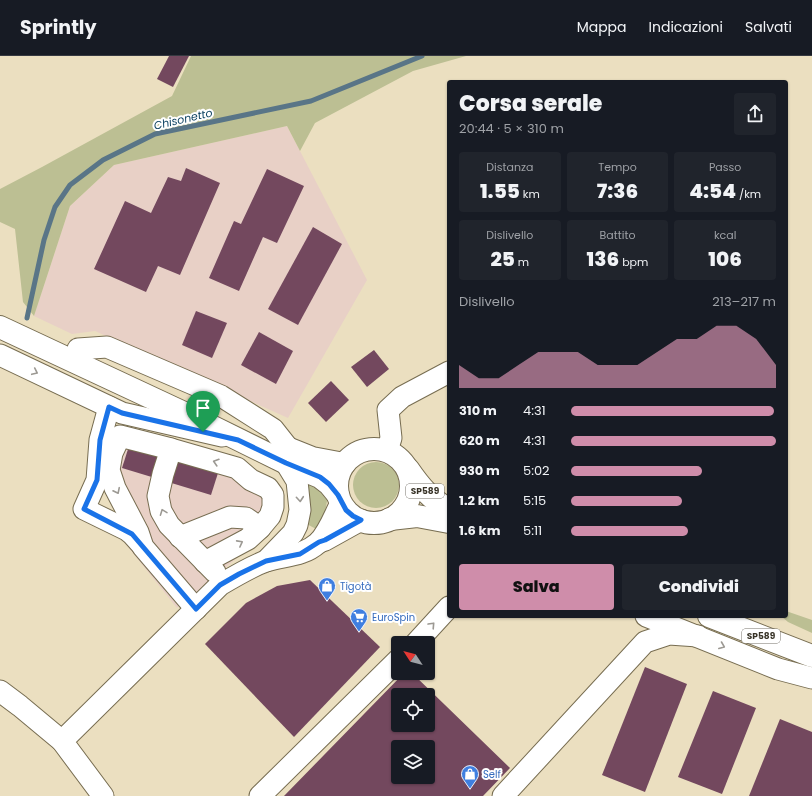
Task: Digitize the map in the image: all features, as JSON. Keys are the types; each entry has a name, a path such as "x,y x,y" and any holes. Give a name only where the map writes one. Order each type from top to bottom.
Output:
{"main road":[{"path":"0,315 78,349 287,456 329,484 346,510 361,520 376,522 417,516 447,522"},
{"path":"0,327 238,440 287,456 312,458 344,464"},
{"path":"339,499 336,484 339,473 344,464 352,455 363,450 375,448 387,451"},
{"name":"SP589","path":"387,451 398,457 418,484 431,498 447,509"},
{"name":"SP589","path":"390,519 400,512 407,502 411,490 410,478 406,466"},
{"name":"SP589","path":"714,618 812,656"}],"lane":[{"path":"0,355 122,413 238,440"},
{"path":"387,451 391,438 388,410 402,397 447,373"},
{"path":"109,407 100,440 97,480 84,509 127,530 132,534 196,609"},
{"path":"144,547 136,526 115,488 109,470 112,453 120,436 237,468 251,480 268,488 273,495 273,507 270,516 260,528 248,539 205,562"},
{"path":"171,449 158,496 161,511 169,525 225,582"},
{"path":"266,561 287,541 298,525 300,510 297,481 287,456"},
{"path":"319,542 329,527 339,499"},
{"path":"180,537 230,517 246,518 260,528"},
{"path":"62,741 220,585 266,561 300,554 319,542 361,520"},
{"path":"422,636 447,609"},
{"path":"639,618 646,642"},
{"path":"651,618 778,669 812,678"},
{"path":"503,796 646,642 669,634 698,636"},
{"path":"260,796 391,667"},
{"path":"0,692 20,706 62,741 103,796"}],"shaded area":[{"path":"287,126 367,280 288,418 95,331 72,334 34,316 70,206 114,165"},
{"path":"114,428 235,459 283,507 275,526 177,608 116,532 126,522"}],"green space":[{"path":"191,56 466,56 413,71 315,123 300,151 287,126 114,165 70,206 34,316 23,302 15,229 0,222 0,189 172,96"},
{"path":"376,462 389,466 395,472 399,485 395,498 389,504 376,508 363,504 357,498 353,485 357,472 363,466"},
{"path":"303,475 328,495 325,513 316,529 305,523"},
{"path":"788,612 812,620 812,633 788,622 783,618 788,618"}],"building":[{"path":"169,56 189,56 173,87 157,79"},
{"path":"186,168 220,183 180,275 158,266 146,292 94,269 125,201 151,213 168,177 181,181"},
{"path":"267,169 304,186 277,243 263,237 239,291 209,278 234,221 241,224"},
{"path":"313,227 342,244 298,325 268,309"},
{"path":"196,311 227,323 212,358 182,345"},
{"path":"259,332 293,351 276,384 241,365"},
{"path":"374,350 389,369 367,387 351,367"},
{"path":"331,381 349,400 326,422 308,403"},
{"path":"129,446 218,473 211,495 122,468"},
{"path":"310,580 380,647 294,737 205,644 246,603 277,586"},
{"path":"645,667 687,684 645,792 602,775"},
{"path":"397,680 419,680 427,688 391,688 391,732 435,732 435,695 510,768 483,796 284,796"},
{"path":"713,691 756,708 722,794 678,777"},
{"path":"780,719 812,732 812,796 749,796"}],"waterway":[{"name":"Chisonetto","path":"27,318 44,240 55,207 70,185 103,160 155,134 311,101 422,56"}],"place":[{"name":"Tigotà","path":"327,601"},
{"name":"EuroSpin","path":"359,632"},
{"name":"Self","path":"470,789"}],"route":[{"path":"109,407 122,413 203,432 238,440 286,463 320,477 329,484 338,495 346,510 361,520 319,542 309,550 300,554 266,561 239,574 220,585 196,609 132,534 127,530 84,509 97,480 100,440 109,407"}]}
